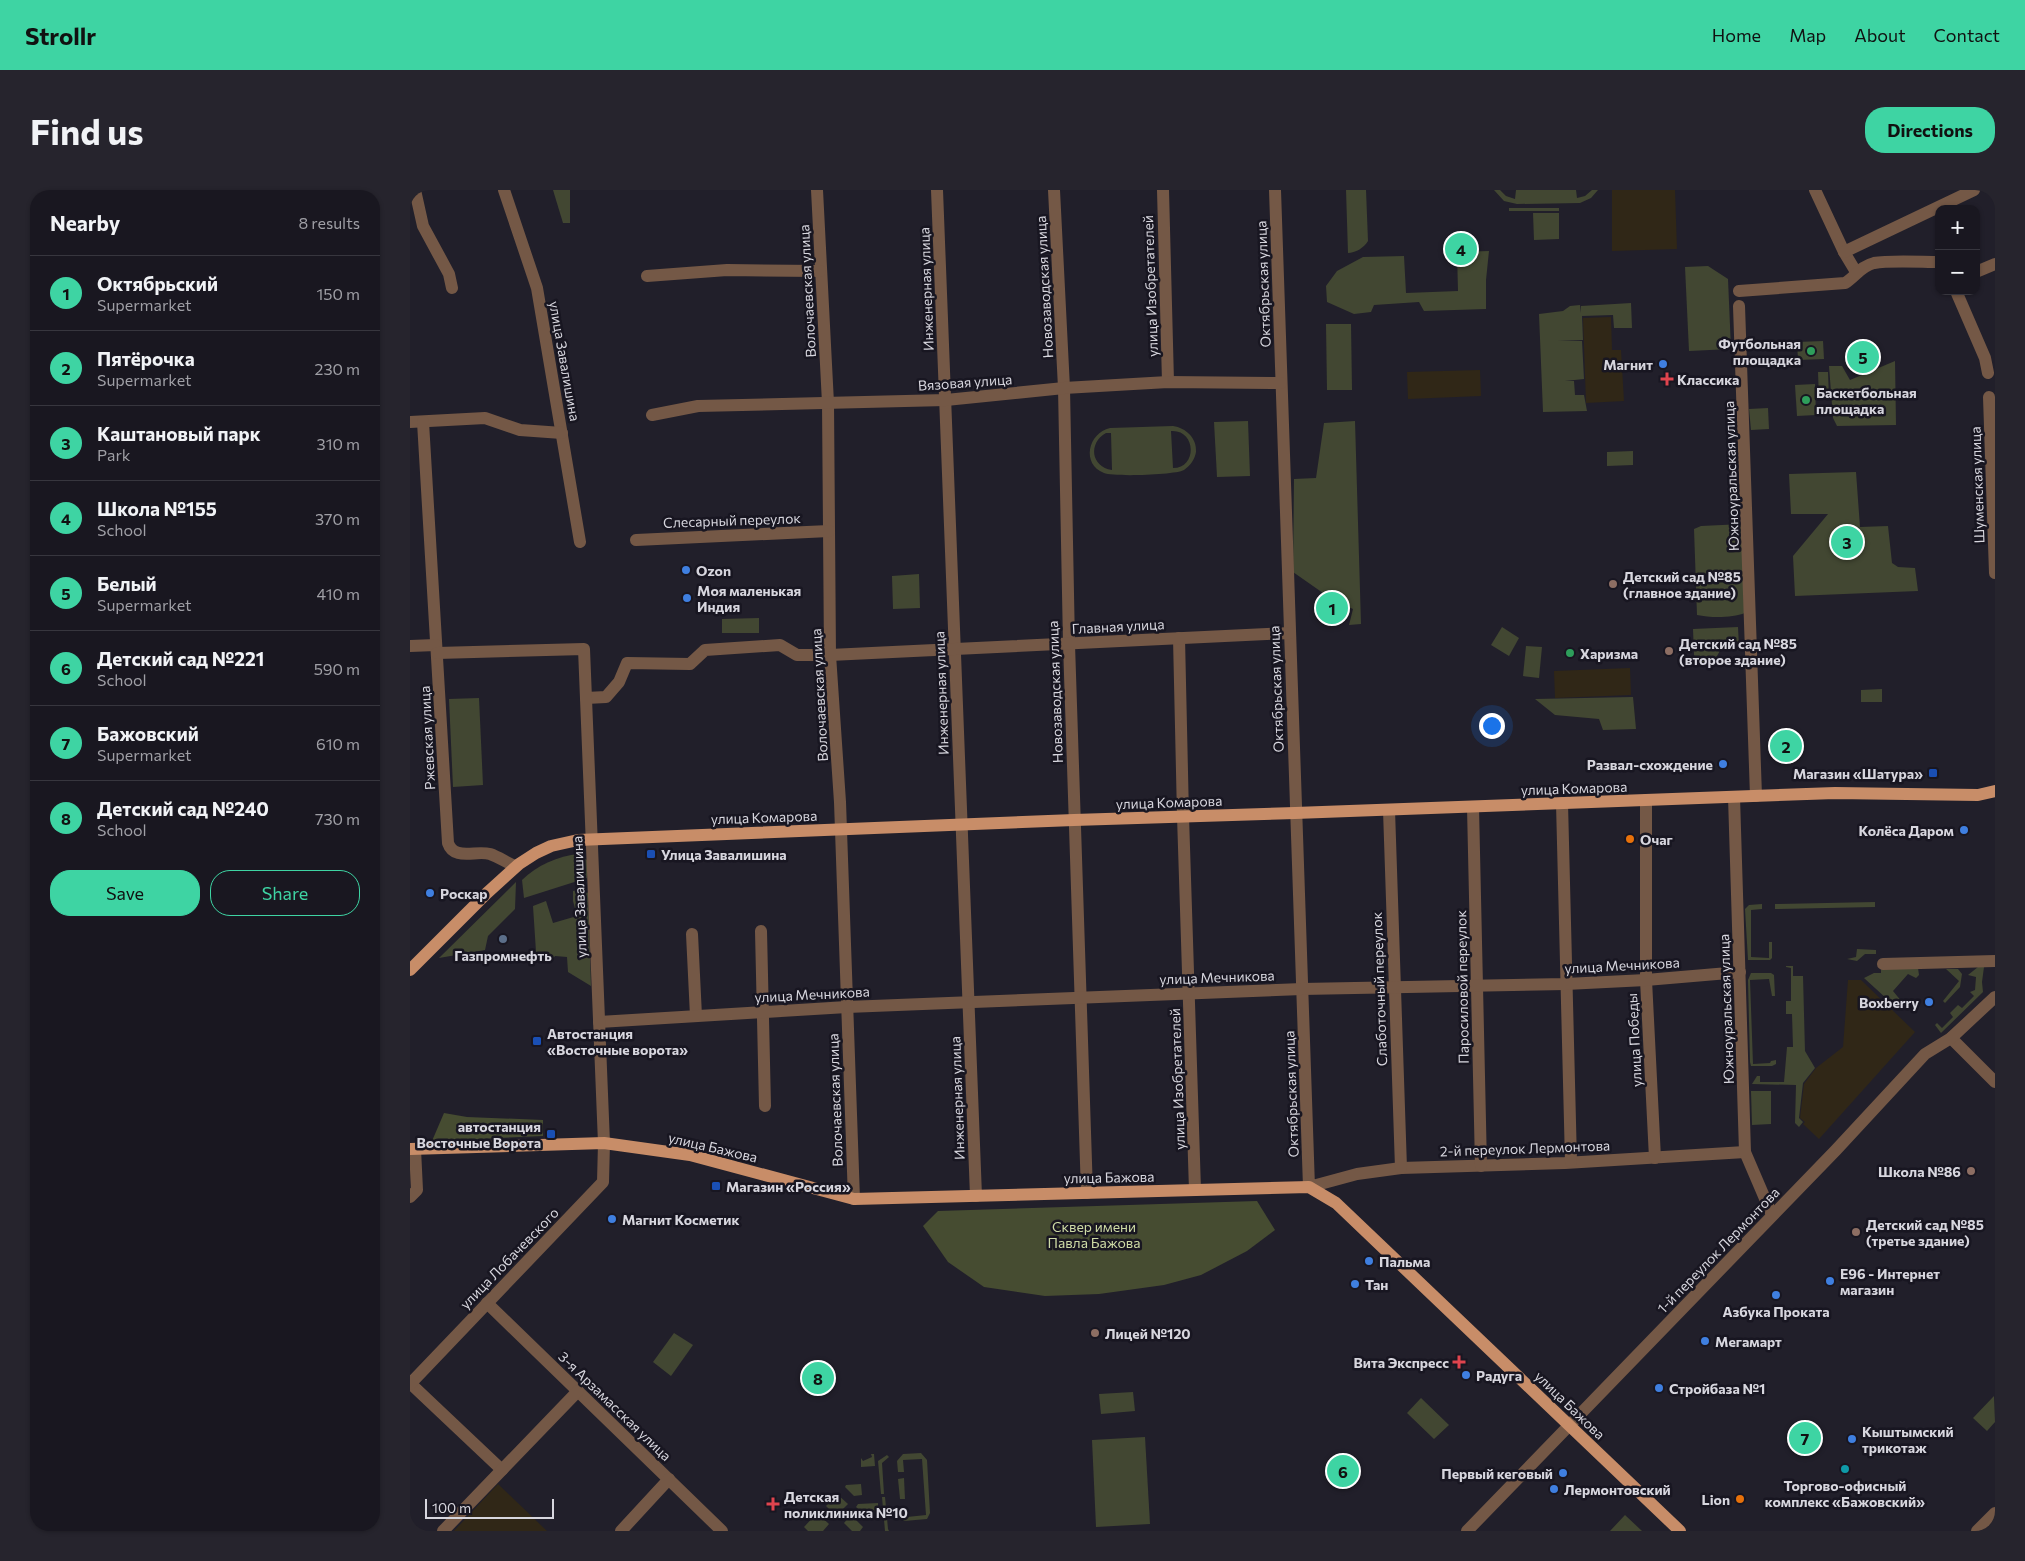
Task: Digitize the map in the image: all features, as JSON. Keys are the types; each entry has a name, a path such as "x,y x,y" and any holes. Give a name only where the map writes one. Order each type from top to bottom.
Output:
{"main road":[{"name":"улица Комарова","path":"410,970 515,866 551,846 570,842 841,829 1183,816 1867,792 1978,795 1995,791"},
{"name":"улица Комарова","path":"1978,795 1995,802"},
{"name":"улица Бажова","path":"412,1149 604,1143 690,1155 854,1199 1309,1187 1336,1203 1680,1531"}],"street":[{"path":"415,190 423,226 449,274 452,288"},
{"name":"улица Завалишина","path":"504,190 537,288 580,542"},
{"name":"Волочаевская улица","path":"817,190 828,403 830,655 841,829 854,1199"},
{"name":"Инженерная улица","path":"937,190 960,825 976,1196"},
{"name":"Новозаводская улица","path":"1054,190 1064,388 1074,820 1087,1193"},
{"name":"улица Изобретателей","path":"1163,190 1168,382"},
{"name":"Октябрьская улица","path":"1275,190 1309,1187"},
{"path":"1816,190 1844,252 1856,272"},
{"path":"1844,252 1974,190"},
{"path":"1739,290 1845,283 1856,272 1874,263 1935,262"},
{"path":"1980,270 1995,264"},
{"path":"647,276 727,270 820,271"},
{"path":"1958,295 1990,357 1988,373"},
{"name":"Южноуральская улица","path":"1739,306 1756,796"},
{"name":"Вязовая улица","path":"652,415 698,406 946,400 1064,388 1168,382 1281,383"},
{"name":"Шуменская улица","path":"1989,397 1995,573"},
{"path":"416,422 485,418 520,430 562,433"},
{"name":"Ржевская улица","path":"416,422 436,649 448,843 455,852 489,854 515,866"},
{"name":"Слесарный переулок","path":"636,540 830,532"},
{"name":"Главная улица","path":"586,698 606,696 619,682 627,663 690,664 705,650 780,645 797,655 830,655 1290,633"},
{"name":"улица Изобретателей","path":"1179,638 1195,1190"},
{"path":"410,646 436,649"},
{"name":"улица Завалишина","path":"436,649 584,649 604,1143"},
{"name":"Южноуральская улица","path":"1734,797 1745,1152 1772,1215"},
{"name":"улица Победы","path":"1646,800 1646,980 1655,1158"},
{"path":"1562,803 1571,1162"},
{"name":"Паросиловой переулок","path":"1473,807 1481,1166"},
{"name":"Слаботочный переулок","path":"1389,810 1401,1168"},
{"path":"761,931 765,1106"},
{"path":"692,934 696,1016"},
{"path":"1883,964 1995,961"},
{"name":"улица Мечникова","path":"600,1022 847,1007 1189,993 1566,984 1646,980 1740,972"},
{"name":"1-й переулок Лермонтова","path":"1467,1531 1925,1054 1951,1038 1995,997"},
{"path":"1951,1038 1995,1082"},
{"name":"улица Лобачевского","path":"410,1383 603,1182 604,1143"},
{"path":"410,1197 417,1190 412,1149"},
{"name":"2-й переулок Лермонтова","path":"1309,1187 1357,1174 1401,1168 1571,1162 1745,1152"},
{"name":"3-я Арзамасская улица","path":"488,1303 722,1531"},
{"path":"410,1383 502,1470"},
{"path":"443,1531 578,1391"},
{"path":"621,1531 669,1479"},
{"path":"1977,1531 1995,1512"}],"shaded area":[{"path":"1612,190 1675,190 1677,249 1612,251"},
{"path":"1611,317 1612,350 1621,350 1624,401 1586,403 1583,318"},
{"path":"1480,370 1481,396 1408,399 1407,372"},
{"path":"1630,668 1631,695 1555,698 1554,671"},
{"path":"1848,980 1861,980 1915,1032 1819,1139 1803,1124 1805,1122 1800,1118 1804,1084 1816,1068 1843,1047"},
{"path":"498,1484 547,1531 454,1531"}],"green space":[{"path":"553,190 570,190 570,223 563,223"},
{"path":"1346,190 1366,190 1368,241 1359,250 1348,253"},
{"path":"1494,190 1500,190 1506,196 1515,199 1516,190 1576,190 1577,198 1585,196 1592,190 1598,190 1591,198 1580,203 1517,204 1504,201"},
{"path":"1509,208 1559,208 1559,211 1509,211"},
{"path":"1533,213 1559,213 1559,239 1534,240"},
{"path":"1489,251 1486,309 1424,311 1419,302 1374,305 1371,312 1354,314 1327,302 1326,286 1337,271 1363,257 1404,256 1406,293 1458,291 1457,252"},
{"path":"1708,266 1728,279 1731,349 1689,351 1685,267"},
{"path":"1631,303 1632,328 1614,328 1613,315 1582,316 1583,340 1558,341 1582,341 1584,379 1565,381 1574,381 1575,395 1584,395 1587,411 1543,412 1539,314 1563,311 1570,306 1580,305 1581,313 1581,306"},
{"path":"1326,324 1351,324 1352,390 1327,390"},
{"name":"Футбольная площадка","path":"1823,341 1824,359 1798,360 1797,342"},
{"path":"1895,361 1896,425 1837,426 1833,418 1829,366 1842,366 1850,380"},
{"path":"1818,372 1828,372 1829,398 1819,399"},
{"name":"Баскетбольная площадка","path":"1815,384 1816,415 1797,416 1795,385"},
{"path":"1768,408 1769,429 1751,430 1749,409"},
{"path":"1248,421 1250,476 1217,477 1214,422"},
{"path":"1355,421 1361,624 1349,625 1353,609 1333,600 1293,572 1294,479 1316,478 1324,423"},
{"path":"1178,427 1186,431 1193,438 1196,452 1188,466 1178,472 1131,475 1104,473 1092,463 1090,449 1092,442 1097,436 1102,431 1110,428","holes":["1171,431 1179,432 1185,436 1191,449 1187,462 1173,468","1106,433 1111,433 1112,470 1100,464 1094,454 1096,443"]},
{"path":"1633,451 1633,465 1607,466 1607,452"},
{"path":"1856,472 1860,527 1888,526 1892,563 1898,567 1915,568 1918,591 1795,596 1793,556 1828,514 1791,514 1789,474"},
{"path":"1743,524 1745,613 1721,617 1697,615 1694,529 1701,526"},
{"path":"919,574 920,608 893,609 892,576"},
{"path":"759,618 759,633 722,633 722,619"},
{"path":"1502,627 1519,638 1509,656 1491,645"},
{"path":"1738,627 1739,646 1721,649 1714,661 1706,664 1698,661 1694,655 1693,629"},
{"path":"1526,646 1542,647 1539,678 1523,676"},
{"path":"1882,689 1882,702 1861,702 1861,690"},
{"path":"1633,697 1636,729 1603,730 1599,719 1555,715 1535,699"},
{"path":"479,698 483,785 453,787 449,699"},
{"path":"579,854 587,860 587,878 524,898 522,880 534,870 548,862"},
{"path":"516,882 515,909 488,936 485,950 439,958"},
{"path":"581,889 588,893 591,986 568,972 567,957 555,956 550,962 536,952 533,906 546,901 553,923 577,916 573,901 573,891"},
{"path":"1875,902 1875,907 1775,909 1775,904"},
{"path":"1762,904 1762,909 1751,910 1751,957 1769,958 1769,942 1772,942 1772,958 1770,960 1748,960 1745,909 1749,905"},
{"path":"1857,949 1876,950 1876,954 1865,954 1857,961 1847,959 1856,957"},
{"path":"1786,966 1793,966 1793,976 1803,976 1805,1051 1815,1068 1803,1083 1799,1118 1803,1122 1799,1127 1795,1123 1796,1085 1752,1084 1757,1076 1760,1076 1760,1082 1784,1082 1787,1047 1793,1047 1792,1014 1786,1014 1786,1001 1791,1001 1791,968"},
{"path":"1978,967 1984,967 1983,992 1941,1033 1935,1025 1937,1023 1942,1028 1953,1017 1950,1013 1958,1005 1962,1008 1974,996 1970,992 1975,990 1976,977 1968,975"},
{"path":"1881,968 1918,968 1919,975 1916,978 1908,974 1893,991 1902,1002 1898,1009 1864,978 1874,973 1881,973"},
{"path":"1946,969 1958,969 1962,974 1960,987 1945,1003 1943,1001 1959,981"},
{"path":"1751,973 1771,973 1774,975 1775,996 1772,996 1769,979 1750,980 1753,1064 1770,1063 1776,1060 1776,1064 1772,1066 1751,1066 1750,1062 1748,980"},
{"path":"1751,1091 1771,1091 1771,1124 1752,1125"},
{"path":"444,1113 467,1117 543,1120 543,1136 432,1141"},
{"name":"Сквер имени Павла Бажова","path":"1257,1201 1275,1230 1247,1251 1201,1275 1164,1285 1099,1294 1045,1296 984,1287 948,1262 923,1226 938,1211"},
{"path":"674,1333 693,1345 671,1376 653,1362"},
{"path":"1133,1392 1135,1411 1101,1414 1099,1394"},
{"path":"1994,1396 1995,1422 1987,1431 1973,1418"},
{"path":"1421,1398 1449,1425 1434,1439 1407,1413"},
{"path":"1145,1437 1150,1524 1096,1527 1092,1440"},
{"path":"921,1453 927,1460 930,1513 927,1519 904,1521 900,1507 906,1507 907,1517 926,1515 922,1459 903,1460 904,1472 898,1472 897,1461 903,1454"},
{"path":"871,1454 874,1454 875,1466 861,1467 861,1458 863,1461 872,1457"},
{"path":"887,1455 889,1457 882,1463 884,1494 881,1494 878,1461"},
{"path":"904,1478 905,1499 900,1499 898,1479"},
{"path":"861,1484 862,1495 854,1496 845,1487 846,1485"},
{"path":"837,1494 848,1504 836,1516 826,1506"},
{"path":"882,1497 885,1497 889,1531 885,1531"},
{"path":"878,1503 878,1512 871,1520 856,1507 858,1504"},
{"path":"817,1513 829,1524 823,1531 808,1531 804,1527"},
{"path":"851,1515 863,1527 860,1531 852,1531 844,1523"},
{"path":"1625,1515 1642,1531 1610,1531"}],"place":[{"name":"Школа №155","path":"1461,249"},
{"name":"Футбольная площадка","path":"1811,351"},
{"name":"Белый","path":"1863,357"},
{"name":"Магнит","path":"1663,364"},
{"name":"Классика","path":"1667,379"},
{"name":"Баскетбольная площадка","path":"1806,400"},
{"name":"Каштановый парк","path":"1847,542"},
{"name":"Ozon","path":"686,570"},
{"name":"Детский сад №85 (главное здание)","path":"1613,584"},
{"name":"Моя маленькая Индия","path":"687,598"},
{"name":"Октябрьский","path":"1332,608"},
{"name":"Детский сад №85 (второе здание)","path":"1669,651"},
{"name":"Харизма","path":"1570,653"},
{"name":"Пятёрочка","path":"1786,746"},
{"name":"Развал-схождение","path":"1723,764"},
{"name":"Магазин «Шатура»","path":"1933,773"},
{"name":"Колёса Даром","path":"1964,830"},
{"name":"Очаг","path":"1630,839"},
{"name":"Улица Завалишина","path":"651,854"},
{"name":"Роскар","path":"430,893"},
{"name":"Газпромнефть","path":"503,939"},
{"name":"Boxberry","path":"1929,1002"},
{"name":"Автостанция «Восточные ворота»","path":"537,1041"},
{"name":"автостанция Восточные Ворота","path":"551,1134"},
{"name":"Школа №86","path":"1971,1171"},
{"name":"Магазин «Россия»","path":"716,1186"},
{"name":"Магнит Косметик","path":"612,1219"},
{"name":"Детский сад №85 (третье здание)","path":"1856,1232"},
{"name":"Пальма","path":"1369,1261"},
{"name":"Е96 - Интернет магазин","path":"1830,1281"},
{"name":"Тан","path":"1355,1284"},
{"name":"Азбука Проката","path":"1776,1295"},
{"name":"Лицей №120","path":"1095,1333"},
{"name":"Мегамарт","path":"1705,1341"},
{"name":"Вита Экспресс","path":"1459,1362"},
{"name":"Радуга","path":"1466,1375"},
{"name":"Детский сад №240","path":"818,1378"},
{"name":"Стройбаза №1","path":"1659,1388"},
{"name":"Бажовский","path":"1805,1438"},
{"name":"Кыштымский трикотаж","path":"1852,1439"},
{"name":"Торгово-офисный комплекс «Бажовский»","path":"1845,1469"},
{"name":"Детский сад №221","path":"1343,1471"},
{"name":"Первый кеговый","path":"1563,1473"},
{"name":"Лермонтовский","path":"1554,1489"},
{"name":"Lion","path":"1740,1499"},
{"name":"Детская поликлиника №10","path":"773,1504"}]}
